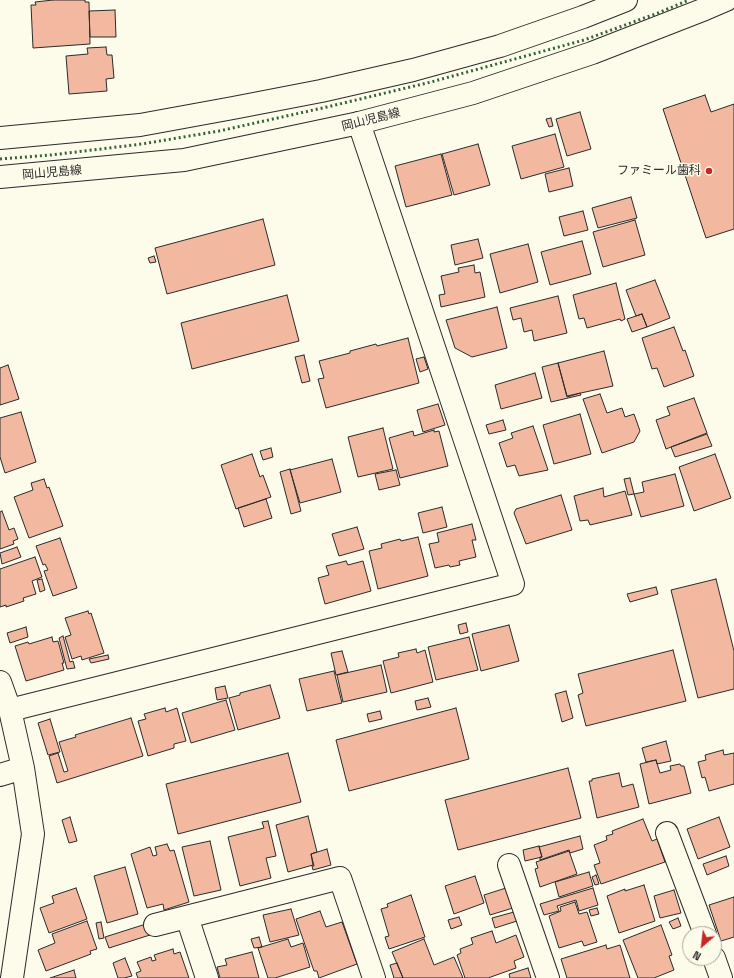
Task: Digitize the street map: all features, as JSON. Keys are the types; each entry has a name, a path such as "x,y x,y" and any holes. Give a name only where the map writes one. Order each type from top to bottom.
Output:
{"street":[{"path":"0,138 140,125 233,108 413,70 500,46 626,0"},
{"name":"岡山児島線","path":"0,177 184,160 360,123 473,92 592,53 726,0"},
{"path":"10,710 514,584 360,123"},
{"path":"0,682 10,710 23,768 32,834 12,978"},
{"path":"0,775 23,768"},
{"path":"667,833 702,926"},
{"path":"509,865 548,978"},
{"path":"155,925 340,878 374,978"},
{"path":"187,917 207,978"},
{"path":"717,966 721,978"},
{"path":"724,978 734,975"}],"building":[{"path":"53,0 85,0 85,2 89,2 90,44 33,48 31,5 36,5 35,2"},
{"path":"115,10 116,37 90,37 89,11"},
{"path":"106,47 107,55 112,55 114,78 106,79 107,91 69,94 66,56 88,54 87,48"},
{"name":"ファミール歯科","path":"705,95 711,112 734,104 734,229 706,238 663,109"},
{"path":"580,112 591,149 567,156 556,119"},
{"path":"551,118 553,126 549,127 546,119"},
{"path":"555,134 564,167 521,179 512,146"},
{"path":"478,144 490,185 454,195 442,154"},
{"path":"441,154 452,195 406,207 395,166"},
{"path":"569,168 573,186 549,192 545,174"},
{"path":"631,197 637,218 598,228 592,208"},
{"path":"583,211 588,230 564,236 559,217"},
{"path":"263,219 275,265 167,294 155,248"},
{"path":"635,220 645,255 603,267 593,232"},
{"path":"478,239 483,258 455,265 451,245"},
{"path":"582,241 591,274 550,285 541,252"},
{"path":"528,244 538,282 500,293 490,254"},
{"path":"154,256 156,262 150,263 148,258"},
{"path":"474,265 475,273 480,272 485,297 441,307 439,295 445,294 441,276 459,272 458,268"},
{"path":"655,280 670,318 647,327 642,314 636,316 626,290"},
{"path":"616,283 625,319 587,328 584,318 579,319 573,295"},
{"path":"287,295 299,341 192,369 181,323"},
{"path":"558,296 567,333 534,341 532,330 524,332 521,318 513,320 510,308"},
{"path":"497,307 507,348 472,357 455,348 446,320"},
{"path":"642,314 647,327 632,332 627,319"},
{"path":"674,327 683,351 685,350 694,376 664,387 657,368 652,369 642,338"},
{"path":"408,338 419,383 326,408 318,379 324,378 319,361 376,344 377,346"},
{"path":"604,351 613,386 567,396 558,363"},
{"path":"304,355 310,381 302,383 295,357"},
{"path":"424,357 428,369 420,372 416,359"},
{"path":"558,363 567,397 580,393 581,395 551,402 542,367"},
{"path":"8,365 19,399 0,405 0,368"},
{"path":"535,373 542,398 501,409 495,385"},
{"path":"600,394 607,413 622,408 625,417 634,414 640,431 634,442 602,453 583,399"},
{"path":"694,398 707,433 666,449 656,420 670,415 667,407"},
{"path":"438,404 445,425 423,432 417,410"},
{"path":"21,412 36,462 5,473 0,457 0,418"},
{"path":"580,414 591,454 554,464 543,425"},
{"path":"503,420 506,430 489,434 486,425"},
{"path":"533,426 548,470 519,476 515,465 507,467 499,443 513,438 511,433"},
{"path":"383,428 393,469 358,477 348,437"},
{"path":"434,430 434,432 439,431 448,466 400,478 389,438 413,431 414,436"},
{"path":"707,434 712,446 675,457 671,447"},
{"path":"271,448 273,457 263,460 260,451"},
{"path":"252,454 260,477 263,475 271,497 236,509 221,465"},
{"path":"715,454 731,498 694,511 679,467"},
{"path":"332,459 341,492 300,503 290,470"},
{"path":"290,469 301,511 291,514 280,472"},
{"path":"396,470 400,485 379,490 375,474"},
{"path":"675,474 684,506 641,517 634,494 644,492 642,482"},
{"path":"630,478 634,494 628,495 624,479"},
{"path":"44,479 47,488 49,487 63,526 29,538 14,497 33,490 31,483"},
{"path":"603,488 604,497 625,491 632,515 590,525 588,520 580,521 574,496"},
{"path":"561,495 572,530 526,544 514,513 516,509"},
{"path":"266,499 272,518 244,527 238,508"},
{"path":"442,507 447,527 423,533 418,513"},
{"path":"2,511 9,530 14,528 18,539 13,541 14,544 0,549 0,512"},
{"path":"472,524 476,540 472,540 476,557 459,561 460,565 450,567 449,565 435,568 429,544 439,542 437,533"},
{"path":"357,527 364,549 339,556 332,534"},
{"path":"418,537 428,576 378,589 369,551 382,548 381,544 400,539 401,541"},
{"path":"60,538 77,588 53,596 44,571 48,570 45,564 43,565 36,546"},
{"path":"17,547 21,557 2,564 0,553"},
{"path":"35,557 42,577 32,581 36,594 23,598 24,601 6,607 6,605 0,607 0,569"},
{"path":"346,561 348,565 363,561 371,591 325,604 318,578 329,575 326,566"},
{"path":"42,579 45,590 40,592 37,580"},
{"path":"716,579 734,651 734,689 698,698 671,590"},
{"path":"656,587 658,594 630,602 627,594"},
{"path":"88,611 89,614 91,613 104,653 82,660 81,656 72,659 65,637 71,635 65,618"},
{"path":"466,623 468,632 460,634 458,625"},
{"path":"509,625 519,661 481,671 472,634"},
{"path":"26,627 28,637 10,643 7,633"},
{"path":"63,636 70,662 73,661 75,668 67,669 59,638"},
{"path":"52,637 53,642 58,641 64,663 62,663 64,670 26,681 15,646 28,642 29,644"},
{"path":"469,637 478,670 436,680 428,647"},
{"path":"416,649 417,653 425,650 433,682 391,693 383,661 399,657 398,653"},
{"path":"673,650 686,701 586,726 578,695 583,693 578,674"},
{"path":"342,651 348,672 336,675 331,653"},
{"path":"108,655 109,659 91,663 89,659"},
{"path":"381,665 387,692 343,702 337,675"},
{"path":"334,671 342,703 307,711 299,679"},
{"path":"270,685 280,718 238,730 229,698 240,695 240,693"},
{"path":"225,686 228,698 217,700 215,688"},
{"path":"566,691 573,718 562,722 555,694"},
{"path":"428,698 431,707 417,710 415,701"},
{"path":"226,700 235,730 191,743 182,713"},
{"path":"165,708 166,712 177,708 186,741 174,744 174,748 148,756 138,721 146,719 144,714"},
{"path":"456,708 469,759 349,791 336,740"},
{"path":"380,711 382,719 369,722 367,714"},
{"path":"131,718 143,756 57,783 49,756 58,753 64,772 68,771 59,742 76,737 75,735"},
{"path":"50,719 60,752 48,755 38,723"},
{"path":"666,741 671,761 657,764 656,760 646,762 642,748"},
{"path":"723,750 724,755 734,753 734,784 709,791 705,777 702,778 698,762 706,760 705,755"},
{"path":"288,753 301,802 178,834 166,784"},
{"path":"656,760 660,773 671,770 670,766 680,764 681,766 684,766 691,793 649,804 640,764"},
{"path":"568,768 581,818 458,850 445,800"},
{"path":"619,773 622,787 633,784 639,807 597,818 589,781"},
{"path":"308,816 317,852 311,854 313,865 288,872 276,825"},
{"path":"70,817 77,841 69,843 62,820"},
{"path":"719,817 730,847 698,859 687,829"},
{"path":"643,819 652,841 657,839 665,862 601,884 594,865 600,863 594,845 607,840 606,836 613,834 612,831"},
{"path":"268,821 276,856 266,858 271,878 240,886 228,837 264,828 262,822"},
{"path":"580,836 583,849 570,853 569,850 540,860 540,857 542,857 539,847"},
{"path":"210,841 221,890 194,896 182,847"},
{"path":"167,844 170,851 174,850 189,902 164,910 163,904 147,908 131,854 150,847 153,856 157,855 155,847"},
{"path":"539,846 542,857 525,861 523,850"},
{"path":"327,849 331,865 313,870 312,866 314,866 311,854"},
{"path":"569,851 577,874 540,887 535,869 538,868 536,862"},
{"path":"726,856 729,866 707,875 703,864"},
{"path":"125,867 138,914 107,923 94,876"},
{"path":"589,872 593,886 559,897 555,882"},
{"path":"596,875 599,884 595,885 592,877"},
{"path":"475,876 484,903 454,914 445,886"},
{"path":"644,885 655,921 619,933 607,896 625,889 625,891"},
{"path":"509,887 516,907 490,915 484,895"},
{"path":"76,888 87,919 49,933 40,908 54,903 52,896"},
{"path":"593,888 598,905 579,911 576,900 557,906 559,911 544,915 540,904"},
{"path":"674,890 681,913 660,918 654,896"},
{"path":"411,895 425,937 389,949 385,937 389,936 381,909 388,907 387,904"},
{"path":"734,897 734,937 722,941 722,926 716,926 709,905"},
{"path":"575,902 579,914 587,912 597,942 584,946 582,941 559,948 549,916 561,911 560,907"},
{"path":"597,908 599,914 591,916 589,910"},
{"path":"291,909 299,935 270,942 263,915"},
{"path":"320,911 326,927 342,922 357,964 319,978 317,971 314,971 296,919"},
{"path":"514,912 517,921 495,928 492,918"},
{"path":"459,917 462,925 451,929 448,920"},
{"path":"678,918 681,926 673,929 669,922"},
{"path":"87,921 97,949 90,951 91,954 46,971 38,950 55,943 52,934"},
{"path":"101,922 104,938 99,939 96,923"},
{"path":"146,924 150,935 109,948 105,937"},
{"path":"661,925 672,955 669,956 674,970 654,978 638,978 623,940"},
{"path":"492,931 496,943 516,935 524,957 514,961 516,968 488,978 465,978 457,955 461,953 460,949 473,944 471,938"},
{"path":"259,937 262,947 254,948 251,939"},
{"path":"288,939 291,947 303,943 310,967 275,978 268,978 258,948"},
{"path":"424,939 434,965 454,957 463,978 403,978 392,952"},
{"path":"606,945 607,949 620,945 630,978 567,978 561,959"},
{"path":"173,949 174,954 180,952 189,978 138,978 136,973 141,971 137,962 151,957 152,961 156,960 154,955"},
{"path":"252,952 259,978 220,978 217,967 227,965 225,959"},
{"path":"125,958 132,976 118,978 113,963"},
{"path":"397,963 403,978 394,978 390,965"},
{"path":"528,968 531,978 510,978 509,974"},
{"path":"74,970 76,978 50,978"}],"hedge":[{"path":"0,159 51,155 142,144 219,131 327,107 431,82 584,40 689,0"}],"place":[{"name":"ファミール歯科","path":"709,171"}]}
